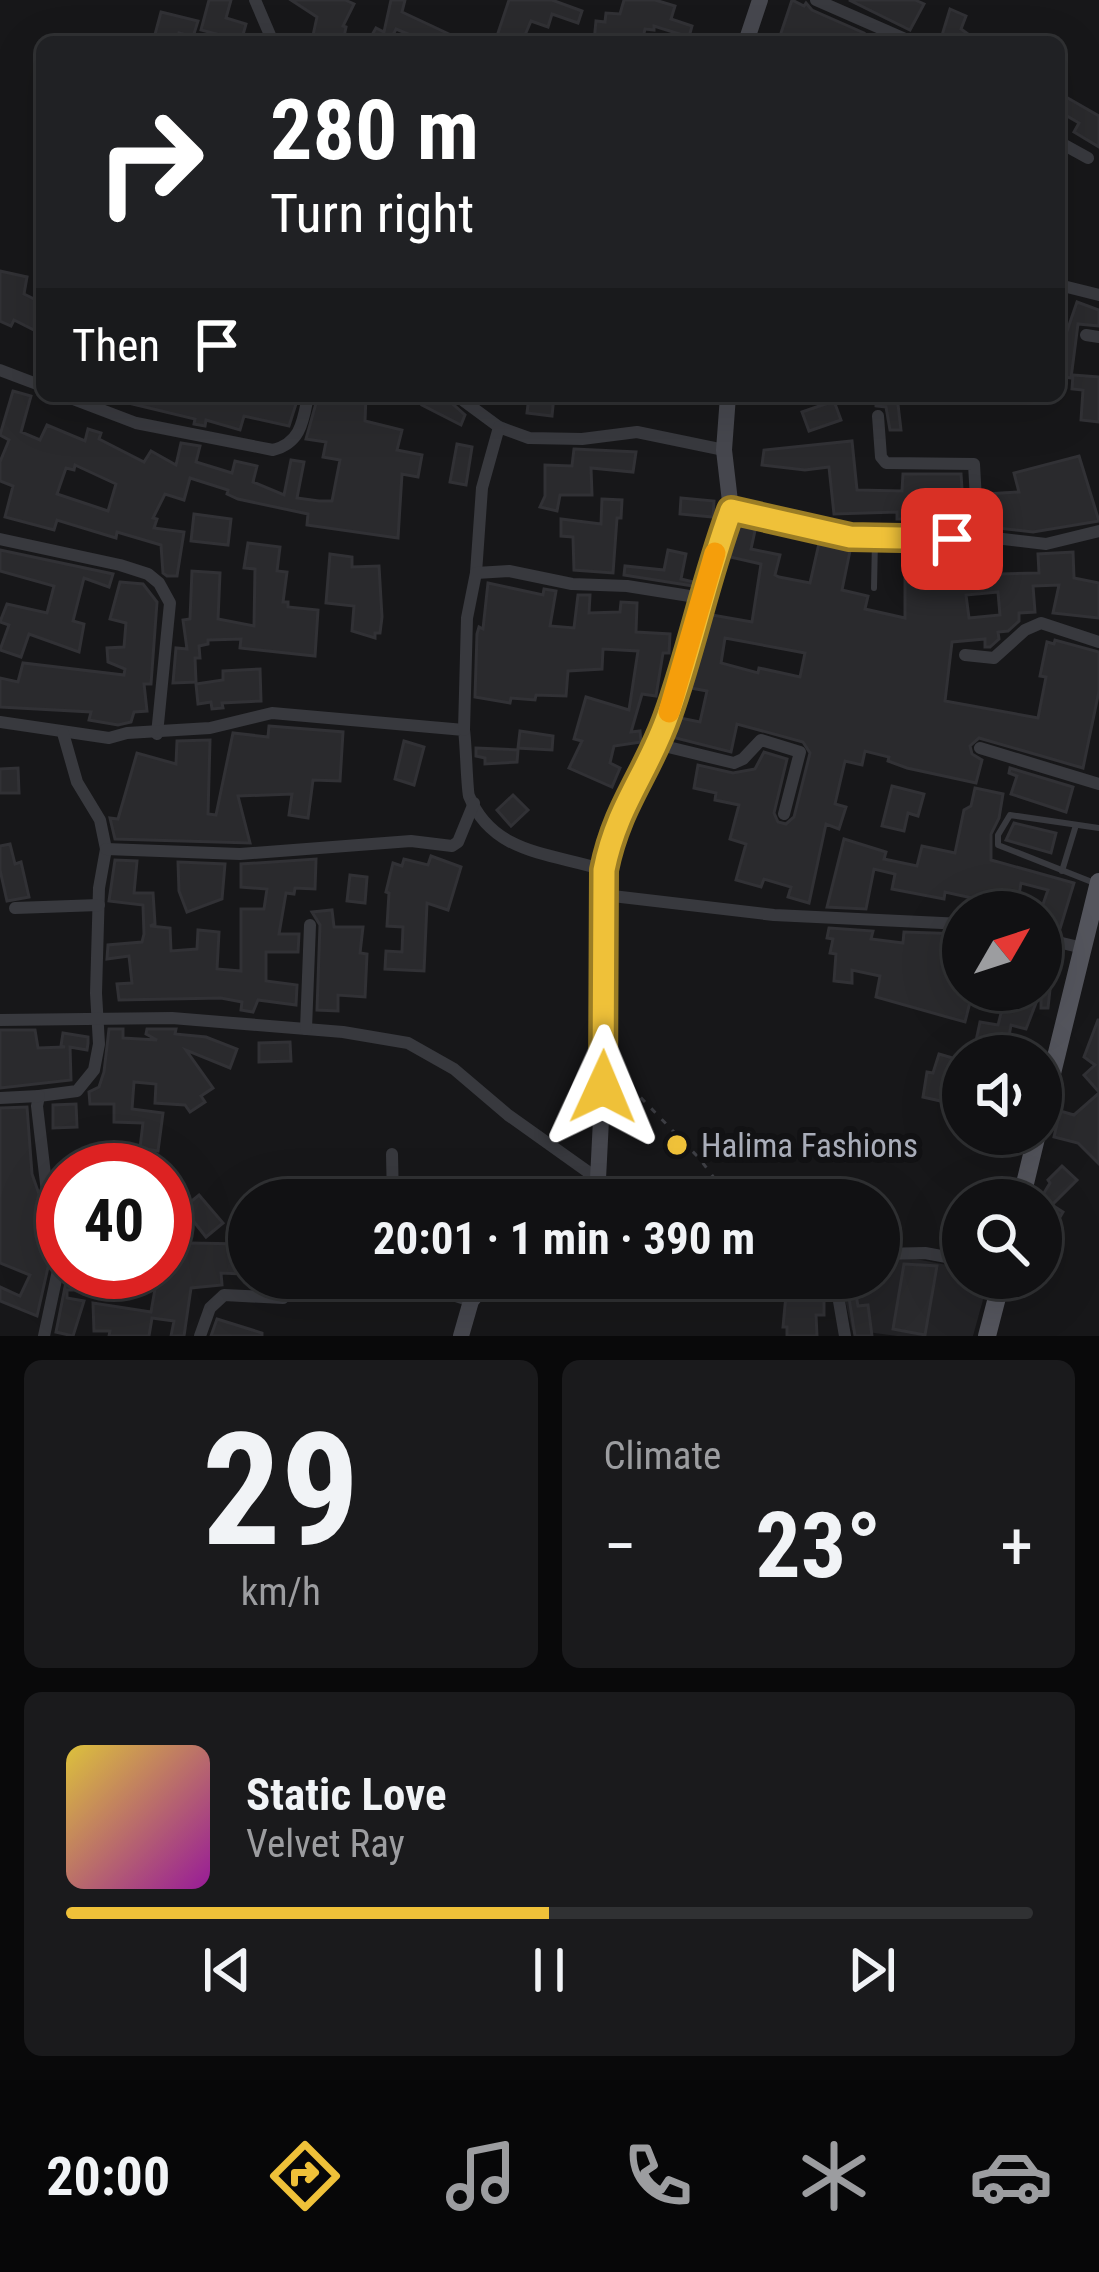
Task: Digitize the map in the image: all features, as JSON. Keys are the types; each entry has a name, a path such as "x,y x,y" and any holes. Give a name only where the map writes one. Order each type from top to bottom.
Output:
{"main road":[{"path":"1062,1035 1099,883"},
{"path":"987,1336 996,1299"}],"street":[{"path":"255,0 270,36"},
{"path":"748,36 760,0"},
{"path":"816,0 898,36"},
{"path":"1065,145 1088,158"},
{"path":"1065,286 1099,295"},
{"path":"0,370 36,384"},
{"path":"81,402 136,423 273,450 285,447 298,434 306,402"},
{"path":"465,402 499,427 529,438 561,440 637,432 724,450"},
{"path":"593,1179 604,1060 604,870 616,820 656,744 731,510 724,450 728,402"},
{"path":"878,416 881,457 886,463 974,464 978,536"},
{"path":"499,427 482,488 476,573 466,618 467,794 484,820 513,845 604,870"},
{"path":"731,510 875,540 978,536 1046,544 1099,531"},
{"path":"0,539 120,566 148,574 159,583 170,603 158,734"},
{"path":"476,573 509,571 572,584 628,586 702,598"},
{"path":"964,655 994,658 1028,628 1041,623 1099,642"},
{"path":"0,722 109,738 210,728 272,713 464,730"},
{"path":"0,1098 77,1091 94,1070 99,905 106,849 100,820 76,782 63,733"},
{"path":"656,744 734,763 761,740 800,752 784,814"},
{"path":"980,748 1099,784"},
{"path":"106,849 240,854 394,842 452,846 474,803"},
{"path":"604,895 774,915 942,923"},
{"path":"15,908 99,905"},
{"path":"306,1029 310,926"},
{"path":"1062,944 1083,949"},
{"path":"0,1020 204,1020 408,1043 454,1069 579,1179"},
{"path":"39,1096 40,1143"},
{"path":"392,1154 393,1179"},
{"path":"900,1254 942,1256"},
{"path":"200,1336 210,1308 228,1295"},
{"path":"44,1336 52,1299"},
{"path":"461,1336 471,1300 467,1299"},
{"path":"839,1299 845,1336"}],"lane":[{"path":"874,588 875,540"},
{"path":"1099,828 1010,815 998,835 998,845 1099,883"},
{"path":"1062,871 1076,825"}],"path":[{"path":"604,1060 714,1179"}],"shaded area":[{"path":"900,1256 942,1264 942,1299 983,1299 973,1336 897,1336 852,1330 845,1299 900,1299"}],"building":[{"path":"209,0 231,0 226,18 246,24 243,36 201,30"},
{"path":"291,0 354,4 343,26 344,36 313,36 317,17"},
{"path":"391,0 405,0 402,12 453,36 413,36 396,29 392,36 371,36 376,28 384,32"},
{"path":"509,0 552,0 582,11 578,23 552,14 548,27 531,21 525,36 497,36"},
{"path":"624,0 655,0 675,6 671,19 692,26 689,36 654,26 654,30 645,29 643,36 595,36 596,21 605,22 606,13 620,14"},
{"path":"792,0 864,33 863,36 780,36"},
{"path":"849,0 915,0 924,4 910,30"},
{"path":"950,9 966,16 961,29 971,36 942,36"},
{"path":"161,12 198,21 193,36 155,36"},
{"path":"1065,96 1099,116 1099,147 1074,132 1079,123 1065,115"},
{"path":"0,271 27,277 24,294 36,300 36,331 14,320 11,326 0,321"},
{"path":"1077,302 1099,310 1099,326 1078,324 1071,378 1065,377 1066,334"},
{"path":"1073,375 1099,377 1099,422 1081,420 1083,390 1072,389"},
{"path":"13,391 31,396 21,432 40,440 47,425 85,441 88,429 144,462 151,451 176,465 181,443 200,446 196,462 232,473 235,461 257,466 253,482 284,495 291,460 304,462 297,498 332,501 340,460 323,457 326,442 306,439 316,402 366,402 365,421 402,430 397,450 422,455 418,477 402,474 398,538 307,525 308,514 238,499 227,494 228,490 190,478 184,500 165,494 153,518 157,519 154,528 184,532 177,576 167,576 161,545 117,532 116,538 57,520 54,530 5,517 13,486 0,481 0,462 9,440 0,435","holes":["75,465 116,484 108,511 57,494 66,468 74,470"]},
{"path":"124,402 296,404 289,426 244,416 240,430 206,420 205,426 194,424 195,419"},
{"path":"450,402 465,415 461,425 422,405"},
{"path":"528,402 553,402 552,416 527,413"},
{"path":"834,402 841,420 809,431 802,412"},
{"path":"876,402 898,402 901,430 890,430 886,407"},
{"path":"852,441 857,490 902,491 903,474 961,474 963,504 924,503 924,519 897,519 897,512 834,514 829,467 805,470 762,465 764,450"},
{"path":"457,444 472,447 466,485 450,482"},
{"path":"574,449 636,452 633,472 591,468 592,495 560,495 557,511 540,507 545,496 545,465 572,466"},
{"path":"1079,456 1099,521 1033,532 988,527 986,494 1019,492 1014,473"},
{"path":"681,498 714,501 713,517 680,514"},
{"path":"602,499 622,500 613,573 574,570 573,537 561,536 561,519 601,524"},
{"path":"194,514 231,519 228,545 191,541"},
{"path":"740,523 756,526 751,549 780,555 775,575 810,583 820,539 851,546 842,590 868,596 865,609 905,618 905,570 920,570 919,562 1001,555 1001,574 1039,573 1038,554 1073,552 1074,578 1099,583 1099,618 1053,613 1059,585 1033,586 1035,612 1019,613 1019,621 1008,631 998,632 999,639 990,647 985,647 985,639 952,642 945,701 1038,718 1047,642 1099,652 1099,691 1083,768 979,738 970,746 972,754 982,760 976,783 907,768 865,751 862,765 845,761 835,804 846,807 839,829 826,824 809,903 788,897 791,887 764,879 761,887 736,880 746,844 730,839 739,805 715,800 716,793 694,788 698,765 733,773 755,769 764,752 787,759 774,813 778,822 786,824 794,817 810,753 803,742 737,724 731,752 672,737 680,718 700,722 707,691 691,688 712,615 752,622 761,564 730,557","holes":["998,592 1000,615 969,618 966,595","725,638 805,653 800,677 721,663"]},
{"path":"248,543 280,547 277,571 287,572 283,602 288,607 318,610 315,656 240,648 241,639 208,640 199,646 200,658 195,658 196,682 173,683 176,648 187,649 183,620 190,619 192,571 220,573 218,619 254,626 255,569 244,568"},
{"path":"0,550 113,574 109,587 84,578 73,621 84,624 79,652 29,634 21,657 0,650 9,625 0,622 7,604 47,613 54,586 0,571"},
{"path":"668,550 686,554 681,579 694,582 693,586 624,575 625,566 664,570"},
{"path":"330,554 352,557 352,567 379,566 382,617 375,638 352,631 354,606 326,603"},
{"path":"120,582 143,584 157,602 151,684 144,684 147,711 134,712 131,722 118,725 89,720 91,712 0,707 0,678 18,682 23,663 124,675 125,669 108,662 107,648 124,647 126,623 110,619"},
{"path":"488,583 543,595 544,589 556,591 550,626 574,628 578,595 590,595 589,613 620,612 621,602 637,603 636,632 670,634 656,696 642,694 631,732 640,731 641,742 614,746 610,763 620,768 612,787 569,768 582,741 574,739 586,697 629,710 638,651 603,649 602,669 568,671 566,696 511,698 510,703 475,697 477,634 479,627 483,629"},
{"path":"260,669 261,701 222,703 223,708 212,709 211,702 198,704 196,684 223,680 223,671"},
{"path":"269,726 343,732 340,781 313,780 308,818 289,815 292,794 238,796 250,843 115,839 110,818 118,819 137,753 176,764 177,741 210,740 208,814 216,815 233,733 268,737"},
{"path":"520,731 553,736 552,750 518,748"},
{"path":"404,741 424,747 414,785 395,779"},
{"path":"476,748 518,750 517,762 485,764 485,758 476,756"},
{"path":"18,768 19,793 0,793 0,769"},
{"path":"1010,768 1073,787 1066,812 1011,794 1017,776 1009,773"},
{"path":"892,786 924,794 918,816 908,813 904,831 882,826"},
{"path":"975,788 1003,794 991,834 991,860 1074,883 1062,922 1062,891 1021,883 1020,891 942,891 942,899 892,889 895,874 874,869 866,909 827,907 844,839 886,852 884,859 917,866 922,846 955,853 964,810 971,806"},
{"path":"513,795 528,810 511,826 497,810"},
{"path":"1014,823 1056,833 1051,853 1006,840"},
{"path":"10,844 15,864 21,862 29,897 7,901 0,846"},
{"path":"431,856 461,867 448,910 427,903 424,971 385,969 386,951 402,952 403,927 387,926 386,892 393,863 402,866 404,859 428,865"},
{"path":"316,859 315,889 295,888 294,894 286,893 279,934 299,934 298,952 266,952 266,981 297,985 296,1005 258,1000 253,1012 241,1010 242,1002 221,998 119,1000 117,984 132,983 129,956 107,959 108,945 142,942 144,934 143,905 109,901 115,860 137,861 134,893 153,893 155,924 150,926 170,928 171,951 197,949 198,930 219,932 217,969 241,971 241,909 264,909 267,889 241,887 241,864"},
{"path":"178,862 225,864 222,899 187,912 179,891"},
{"path":"350,875 367,877 365,903 347,901"},
{"path":"332,910 334,927 363,927 360,953 367,954 365,997 338,995 338,1011 317,1010 320,925 312,912"},
{"path":"829,928 873,931 871,939 903,943 904,932 942,933 942,1011 968,1011 965,1022 876,997 880,976 852,970 852,983 834,981 836,954 830,953 833,939 827,938"},
{"path":"1002,1011 1033,1011 1026,1029 1011,1025 1009,1035 977,1035 980,1022 998,1025"},
{"path":"1098,1020 1099,1092 1084,1075 1095,1065 1084,1057"},
{"path":"109,1029 123,1029 123,1038 157,1040 146,1034 147,1029 176,1029 175,1034 206,1037 237,1049 230,1068 186,1050 213,1088 201,1096 205,1102 190,1112 185,1105 155,1103 156,1084 134,1082 132,1109 163,1113 159,1143 141,1143 143,1123 114,1122 114,1104 90,1104 89,1092 99,1087"},
{"path":"0,1030 35,1030 38,1048 65,1047 61,1046 63,1033 88,1037 87,1050 70,1047 71,1080 0,1088"},
{"path":"290,1042 291,1061 259,1062 259,1043"},
{"path":"942,1055 942,1101 923,1097 927,1072 933,1073"},
{"path":"1099,1093 1099,1164 1078,1143 1062,1139 1062,1112 1074,1115"},
{"path":"76,1104 77,1127 53,1128 53,1105"},
{"path":"27,1107 36,1185 36,1299 41,1299 37,1316 0,1301 0,1287 20,1296 30,1275 0,1263 0,1108"},
{"path":"1062,1166 1077,1180 1062,1195 1062,1179 1049,1179"},
{"path":"199,1195 223,1223 206,1237 192,1219 192,1201"},
{"path":"192,1243 228,1244 228,1273 221,1273 222,1285 192,1288"},
{"path":"904,1264 937,1266 925,1335 893,1329"},
{"path":"63,1299 84,1301 73,1336 56,1332"},
{"path":"153,1299 189,1299 184,1336 171,1336 174,1321 152,1318 149,1336 109,1336 110,1331 94,1331 93,1303 151,1312"},
{"path":"786,1299 828,1299 824,1315 816,1315 817,1336 787,1336 787,1327 783,1327"},
{"path":"849,1299 857,1299 858,1306 868,1305 872,1336 855,1336"},
{"path":"217,1319 262,1333 262,1336 211,1336"}],"slow traffic":[{"path":"669,712 715,553"}],"place":[{"name":"Halima Fashions","path":"677,1145"}],"route":[{"path":"603,1087 604,870 609,844 616,820 668,718 731,510 850,537 952,539"}]}
